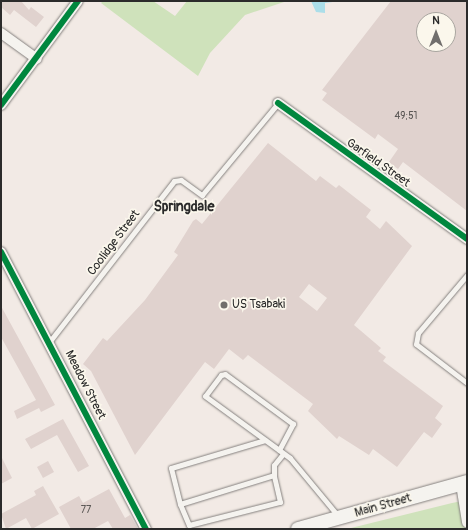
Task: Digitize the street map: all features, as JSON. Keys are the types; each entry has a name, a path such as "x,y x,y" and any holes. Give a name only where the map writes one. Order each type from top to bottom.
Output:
{"main road":[{"name":"Main Street","path":"298,529 464,483"}],"street":[{"path":"1,105 37,59 78,1"},
{"path":"1,33 37,59"},
{"name":"Garfield Street","path":"278,103 467,239"},
{"name":"Meadow Street","path":"1,252 50,342 146,529"},
{"path":"464,483 467,523"}],"lane":[{"name":"Coolidge Street","path":"50,342 174,181 181,180 202,195 278,103"},
{"path":"467,275 418,333 416,344 467,383"},
{"path":"265,440 171,468 180,504 189,525 280,502 274,475 274,465 281,452 293,430 293,424 225,374 221,375 205,396 265,440 281,452 340,518"},
{"path":"180,504 274,475"}],"green space":[{"path":"103,1 153,1 175,16 187,1 287,1 245,15 210,53 198,76 101,3"},
{"path":"467,500 467,529 347,529 452,503"}],"water":[{"path":"311,1 340,1 325,3 325,13 316,12"}],"building":[{"path":"1,1 21,1 29,10 31,7 44,17 36,27 14,10 10,15 1,7"},
{"path":"391,1 467,1 467,211 403,162 398,169 389,162 398,149 378,134 375,139 322,100 327,93 322,90"},
{"name":"US Tsabaki","path":"268,143 316,181 320,176 336,188 339,185 371,210 366,217 380,229 386,221 412,246 354,325 381,348 378,351 386,357 383,361 443,406 435,418 442,424 432,438 424,432 397,467 373,449 369,455 339,436 337,439 308,411 313,404 248,355 243,360 229,349 214,369 205,362 135,455 91,371 83,364 103,338 107,341 145,300 178,255 174,252 193,221 196,219 202,224","holes":["309,284 327,298 317,311 299,297"]},
{"path":"1,306 55,405 41,412 39,408 17,419 14,411 36,400 1,337"},
{"path":"63,419 89,466 78,472 57,435 31,449 25,439"},
{"path":"1,456 12,478 1,484"},
{"path":"48,461 54,472 43,478 37,467"},
{"path":"43,486 59,514 32,529 26,518 6,529 1,514 36,495 34,491"},
{"path":"109,489 125,518 130,515 138,529 113,529 108,521 93,529 71,529 59,507 79,496 83,503"}],"cycle path":[{"path":"1,105 78,1"},
{"path":"278,103 467,239"},
{"path":"1,252 146,529"}],"place":[{"name":"US Tsabaki","path":"224,305"}],"district":[{"name":"Springdale","path":"184,207"}]}
